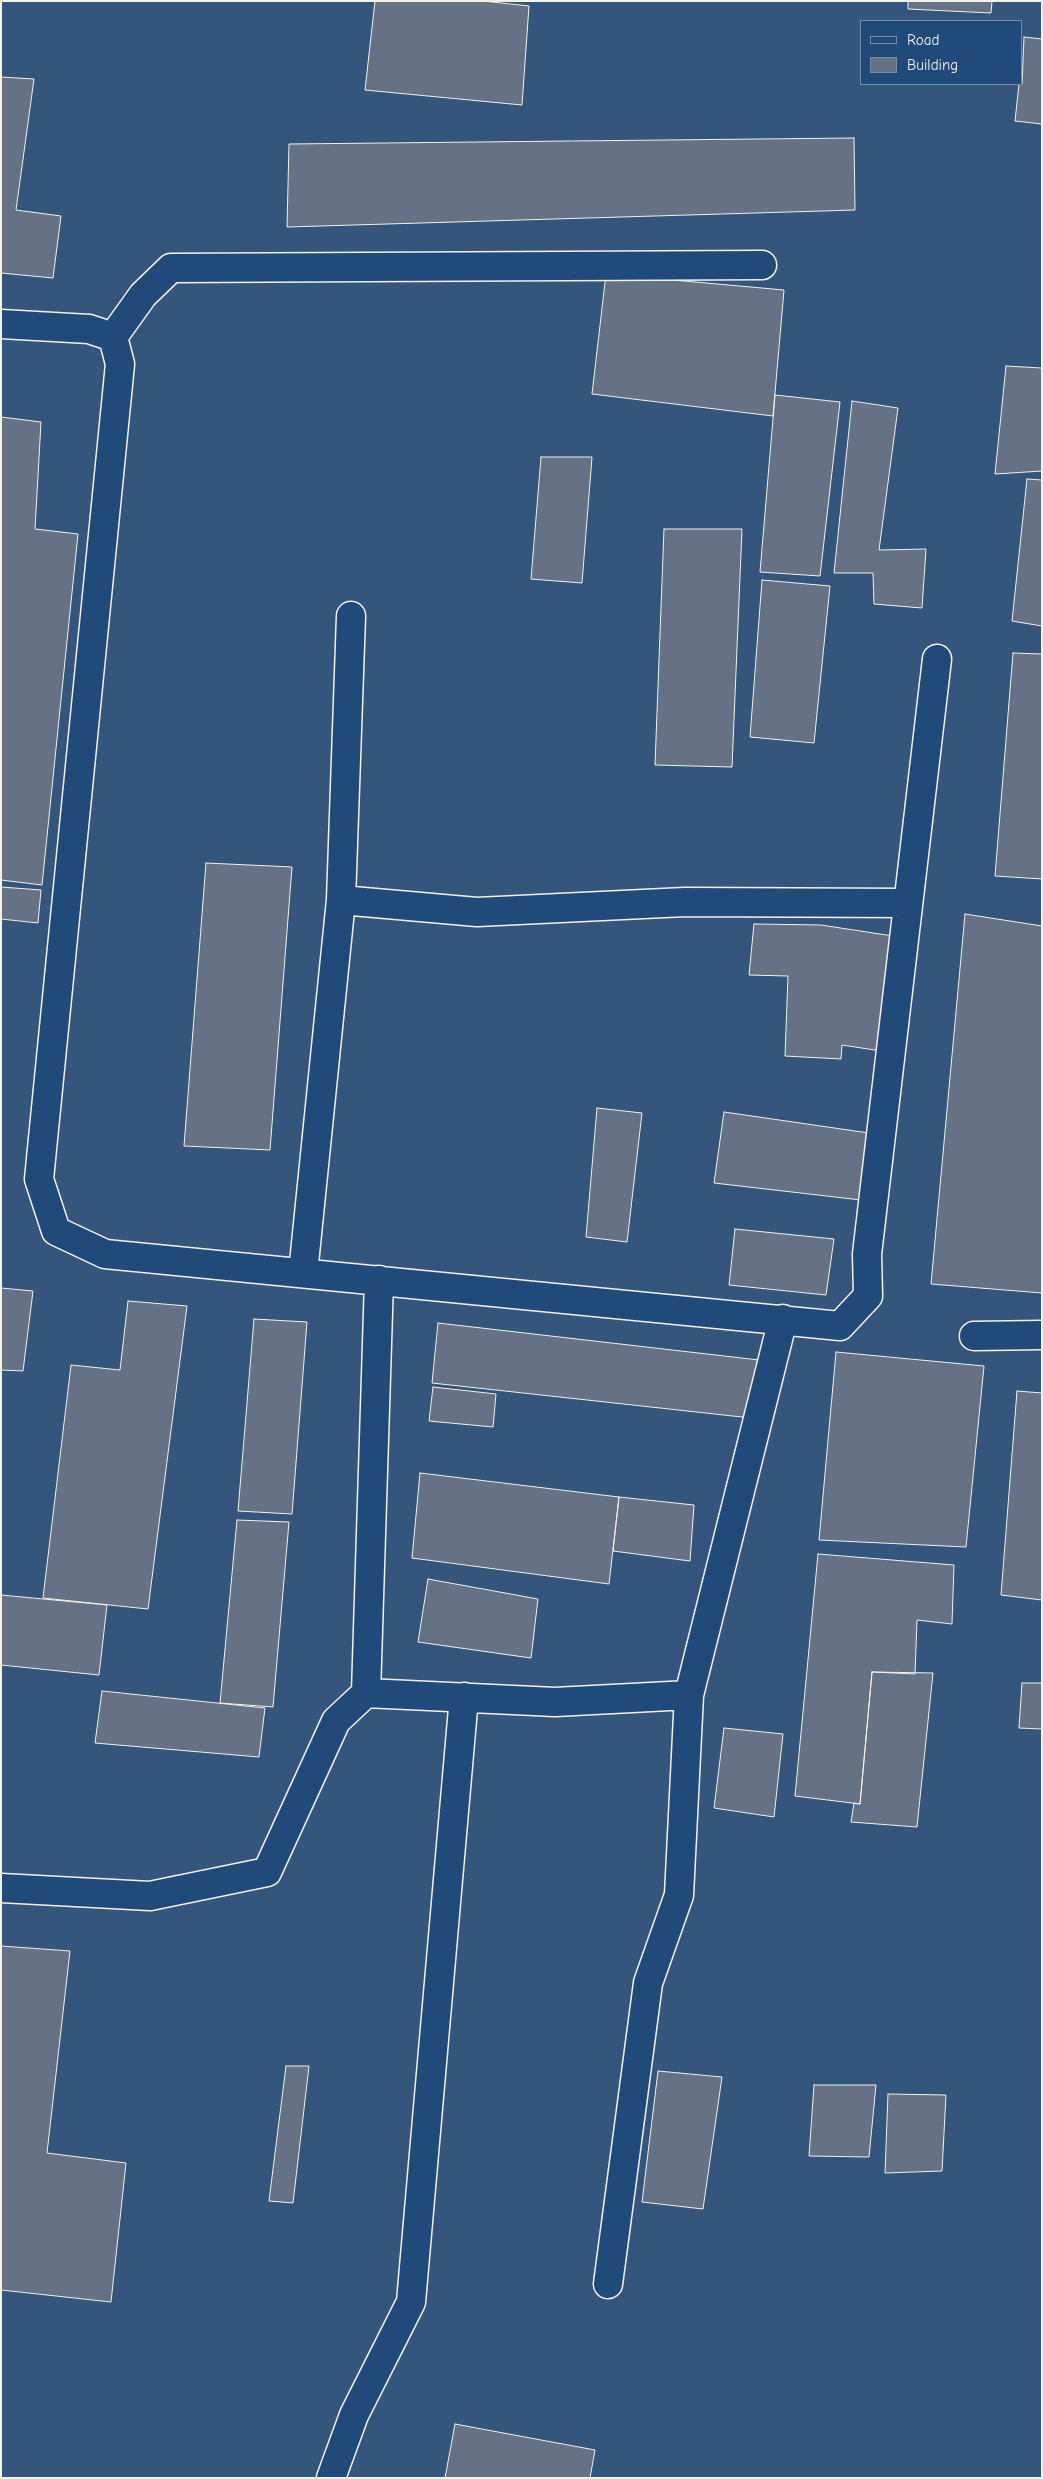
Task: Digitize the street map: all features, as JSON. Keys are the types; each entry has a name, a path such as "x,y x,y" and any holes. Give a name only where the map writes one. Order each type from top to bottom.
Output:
{"lane":[{"path":"113,337 143,296 171,268 762,265"},
{"path":"1,324 89,329 113,337"},
{"path":"113,337 120,364 39,1179 56,1231 106,1254 840,1326 868,1296 867,1254 937,659"},
{"path":"303,1273 341,900 351,616"},
{"path":"341,900 477,912 685,902 908,903"},
{"path":"1,1888 150,1896 267,1872 336,1721 366,1693 379,1280"},
{"path":"608,2284 648,1983 679,1895 689,1695 783,1319"},
{"path":"974,1336 1042,1335"},
{"path":"366,1693 555,1702 689,1695"},
{"path":"331,2478 354,2415 411,2302 464,1697"}],"building":[{"path":"375,1 483,1 529,6 522,105 365,90"},
{"path":"908,1 992,1 991,13 908,9"},
{"path":"1024,37 1042,39 1042,124 1015,121 1019,85 1023,85"},
{"path":"1,77 34,79 16,210 61,216 53,278 1,273"},
{"path":"854,138 855,210 287,227 289,144"},
{"path":"606,274 784,290 773,416 592,394"},
{"path":"1006,366 1042,368 1042,471 995,474"},
{"path":"775,395 840,402 820,576 760,572"},
{"path":"852,401 898,408 879,550 926,549 922,608 874,604 873,573 834,573"},
{"path":"1,417 41,422 35,529 78,534 42,885 1,880"},
{"path":"541,457 592,457 582,583 531,579"},
{"path":"1027,479 1042,480 1042,626 1012,621"},
{"path":"664,529 742,529 732,767 655,765"},
{"path":"762,580 830,586 814,743 750,737"},
{"path":"1013,653 1042,654 1042,879 995,876"},
{"path":"206,863 292,867 270,1150 184,1146"},
{"path":"1,887 41,890 38,923 1,919"},
{"path":"965,914 1042,926 1042,1293 931,1284"},
{"path":"754,924 821,925 893,936 881,1051 842,1045 841,1059 785,1056 788,976 749,975"},
{"path":"597,1108 642,1113 627,1242 586,1237"},
{"path":"724,1112 869,1133 861,1200 714,1183"},
{"path":"735,1229 834,1239 826,1295 729,1285"},
{"path":"1,1288 33,1291 23,1371 1,1370"},
{"path":"128,1301 187,1306 148,1609 43,1598 71,1365 120,1370"},
{"path":"254,1319 307,1322 292,1514 238,1511"},
{"path":"438,1323 759,1360 751,1418 432,1383"},
{"path":"836,1352 984,1366 966,1547 819,1540"},
{"path":"433,1387 496,1394 493,1427 429,1421"},
{"path":"1017,1391 1042,1393 1042,1600 1001,1595"},
{"path":"420,1473 619,1497 609,1584 412,1558"},
{"path":"619,1497 694,1505 690,1561 613,1551"},
{"path":"237,1520 289,1522 273,1707 220,1703"},
{"path":"818,1554 954,1565 952,1624 917,1620 915,1674 872,1672 860,1804 795,1796"},
{"path":"428,1579 538,1599 531,1658 418,1642"},
{"path":"1,1595 107,1605 99,1675 1,1665"},
{"path":"872,1672 933,1673 917,1827 851,1822 854,1803 860,1804"},
{"path":"1022,1683 1042,1683 1042,1729 1019,1728"},
{"path":"102,1691 265,1708 259,1757 95,1743"},
{"path":"724,1728 783,1734 774,1817 714,1808"},
{"path":"1,1946 70,1951 47,2153 126,2163 111,2302 1,2290"},
{"path":"286,2066 309,2066 293,2203 269,2201"},
{"path":"658,2071 722,2077 703,2209 642,2202"},
{"path":"814,2085 876,2085 869,2157 809,2156"},
{"path":"888,2094 946,2095 942,2171 885,2173"},
{"path":"455,2424 595,2450 590,2478 445,2478"}]}
